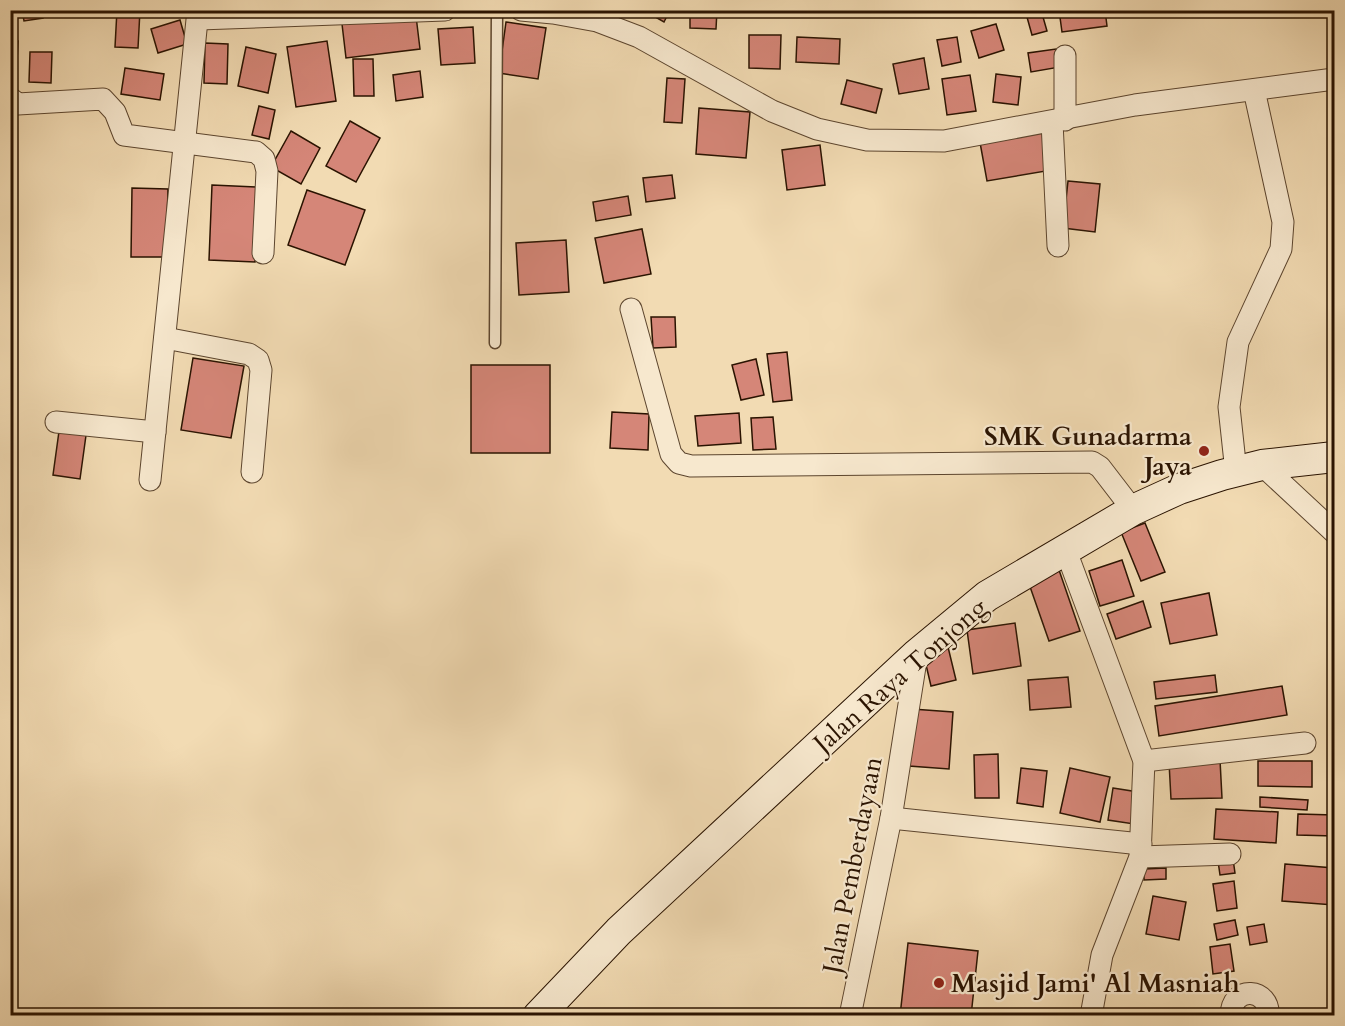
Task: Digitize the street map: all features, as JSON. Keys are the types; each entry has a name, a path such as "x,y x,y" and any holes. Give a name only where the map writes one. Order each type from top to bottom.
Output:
{"main road":[{"name":"Jalan Raya Tonjong","path":"538,1016 619,931 917,654 987,596 1133,510 1179,489 1249,469 1335,457"}],"street":[{"path":"150,480 198,15 445,10"},
{"path":"521,10 597,21 639,37 772,111 817,129 867,140 944,141 1135,105 1335,79"},
{"path":"1058,246 1059,121 1065,56"},
{"path":"1254,90 1283,222 1283,233 1281,249 1238,342 1228,407 1249,469 1335,532"},
{"path":"10,98 18,104 103,99 115,112 124,135 256,152 264,159 267,171 263,253"},
{"path":"631,309 671,454 678,463 691,466 1092,462 1100,467 1133,510"},
{"path":"165,338 249,354 258,360 261,370 252,472"},
{"path":"56,422 155,432"},
{"path":"1066,550 1144,761 1140,851 1102,955 1091,1016"},
{"name":"Jalan Pemberdayaan","path":"850,1016 891,818 917,654"},
{"path":"1144,761 1305,743"},
{"path":"891,818 1140,851 1230,854"},
{"path":"1230,1016 1231,1006 1236,999 1243,994 1251,993 1266,1002 1268,1016"}],"lane":[{"path":"495,343 496,10"}],"building":[{"path":"22,10 42,10 43,18 24,21"},
{"path":"54,10 91,10 91,16 54,16"},
{"path":"117,10 140,10 138,48 115,47"},
{"path":"643,10 670,10 664,22"},
{"path":"690,10 717,10 716,29 690,28"},
{"path":"1025,10 1041,10 1047,31 1032,35"},
{"path":"1059,10 1105,10 1107,26 1062,32"},
{"path":"416,16 420,49 346,58 342,24"},
{"path":"180,20 187,44 158,53 151,29"},
{"path":"506,22 546,28 538,79 499,73"},
{"path":"996,24 1004,50 979,58 971,31"},
{"path":"473,27 475,63 441,65 438,29"},
{"path":"749,35 781,35 780,69 749,68"},
{"path":"797,37 840,39 839,64 796,62"},
{"path":"957,37 961,62 942,66 937,40"},
{"path":"10,41 18,41 16,81 10,81"},
{"path":"327,41 336,101 296,107 287,47"},
{"path":"205,43 228,44 227,84 204,83"},
{"path":"246,47 276,54 268,93 238,86"},
{"path":"1056,49 1060,67 1031,72 1028,53"},
{"path":"30,52 52,52 51,83 29,82"},
{"path":"924,58 929,89 899,94 893,64"},
{"path":"353,59 373,59 374,96 354,96"},
{"path":"125,68 164,74 160,100 121,94"},
{"path":"420,71 423,97 396,101 393,75"},
{"path":"996,74 1021,77 1018,105 993,102"},
{"path":"970,75 976,111 947,115 942,79"},
{"path":"667,78 685,79 682,123 664,122"},
{"path":"847,80 882,89 876,113 841,104"},
{"path":"259,106 275,110 269,139 252,135"},
{"path":"699,108 750,112 746,158 696,154"},
{"path":"350,121 380,138 356,182 326,166"},
{"path":"1044,126 1052,170 987,181 979,137"},
{"path":"291,131 320,148 301,184 271,167"},
{"path":"820,145 825,185 787,190 782,150"},
{"path":"672,175 675,198 646,202 643,178"},
{"path":"1068,181 1100,184 1095,232 1063,228"},
{"path":"212,185 258,187 255,262 209,260"},
{"path":"132,188 168,189 166,257 131,257"},
{"path":"307,190 365,210 345,265 288,245"},
{"path":"628,196 631,215 596,221 593,202"},
{"path":"642,229 651,274 604,283 595,238"},
{"path":"566,240 569,292 519,295 516,243"},
{"path":"651,317 675,317 676,347 653,348"},
{"path":"787,352 792,400 773,402 767,354"},
{"path":"193,358 244,366 231,438 181,430"},
{"path":"756,359 764,395 741,400 732,365"},
{"path":"471,365 550,365 550,453 471,453"},
{"path":"612,412 649,414 648,450 610,448"},
{"path":"739,413 741,443 698,446 695,416"},
{"path":"773,417 776,449 753,450 751,418"},
{"path":"60,424 87,428 80,479 53,475"},
{"path":"1145,523 1165,572 1141,581 1121,532"},
{"path":"1122,560 1134,596 1100,606 1089,571"},
{"path":"1059,570 1080,631 1049,641 1028,581"},
{"path":"1209,593 1217,635 1170,644 1161,603"},
{"path":"1143,601 1151,627 1116,639 1107,614"},
{"path":"1015,623 1021,666 973,674 967,630"},
{"path":"948,647 956,680 931,686 923,652"},
{"path":"1215,675 1217,692 1156,699 1154,682"},
{"path":"1068,677 1071,707 1030,710 1028,680"},
{"path":"1282,686 1287,715 1159,736 1155,706"},
{"path":"912,709 953,712 949,769 909,766"},
{"path":"998,754 999,798 975,798 974,755"},
{"path":"1220,760 1222,798 1171,799 1169,762"},
{"path":"1258,761 1312,761 1312,787 1258,786"},
{"path":"1021,768 1047,771 1043,807 1017,803"},
{"path":"1070,768 1110,777 1100,822 1060,813"},
{"path":"1113,788 1138,792 1134,824 1108,820"},
{"path":"1260,797 1308,800 1307,810 1260,807"},
{"path":"1216,809 1278,812 1276,843 1214,839"},
{"path":"1298,814 1334,815 1334,836 1297,835"},
{"path":"1233,859 1235,873 1220,875 1218,861"},
{"path":"1285,864 1334,868 1334,905 1282,901"},
{"path":"1166,868 1166,879 1144,880 1144,869"},
{"path":"1234,881 1237,908 1217,911 1213,884"},
{"path":"1153,896 1186,902 1179,940 1146,934"},
{"path":"1235,920 1238,935 1217,940 1214,924"},
{"path":"1264,924 1267,942 1250,945 1247,927"},
{"name":"Masjid Jami' Al Masniah","path":"908,943 978,951 971,1016 900,1016"},
{"path":"1230,944 1234,971 1213,974 1210,947"}],"place":[{"name":"SMK Gunadarma Jaya","path":"1204,451"},
{"name":"Masjid Jami' Al Masniah","path":"939,983"}]}
